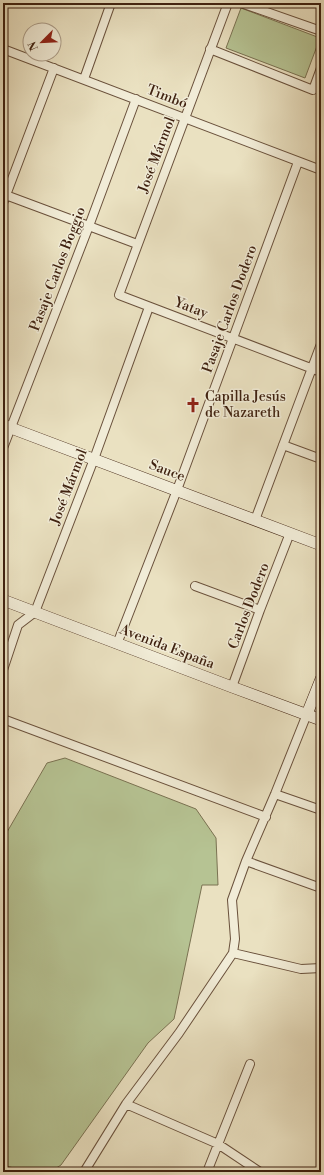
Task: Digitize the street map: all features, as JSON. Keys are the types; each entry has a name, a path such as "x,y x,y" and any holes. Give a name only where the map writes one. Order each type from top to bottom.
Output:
{"main road":[{"name":"Sauce","path":"7,426 321,545"},
{"name":"Avenida España","path":"3,600 321,720"},
{"path":"307,714 321,679"}],"street":[{"name":"José Mármol","path":"119,295 228,3"},
{"path":"241,3 321,31"},
{"path":"84,80 108,4"},
{"name":"Timbó","path":"3,48 298,162 320,168"},
{"path":"210,48 313,90 321,68"},
{"path":"54,68 4,197 137,244"},
{"name":"Pasaje Carlos Boggio","path":"3,448 7,426 89,226 136,99"},
{"name":"Pasaje Carlos Dodero","path":"117,644 231,347 232,338 298,162"},
{"name":"Yatay","path":"119,295 321,372"},
{"name":"José Mármol","path":"35,612 94,459 149,307"},
{"path":"255,520 321,344"},
{"path":"283,445 321,459"},
{"name":"Carlos Dodero","path":"232,687 290,533"},
{"path":"195,586 260,610"},
{"path":"3,670 18,624 35,612"},
{"path":"84,1172 126,1104 179,1034 233,954 236,939 232,900 246,861 266,817 307,714"},
{"path":"3,719 266,817"},
{"path":"275,794 321,810"},
{"path":"246,861 321,888"},
{"path":"233,954 301,969 321,968"},
{"path":"207,1172 250,1064"},
{"path":"126,1104 218,1144 260,1172"}],"green space":[{"path":"241,8 320,38 305,78 226,48"},
{"path":"65,758 196,809 216,838 218,885 202,885 174,1019 148,1043 61,1165 50,1172 28,1172 3,1165 3,839 47,763"}],"place":[{"name":"Capilla Jesús de Nazareth","path":"193,405"}]}
